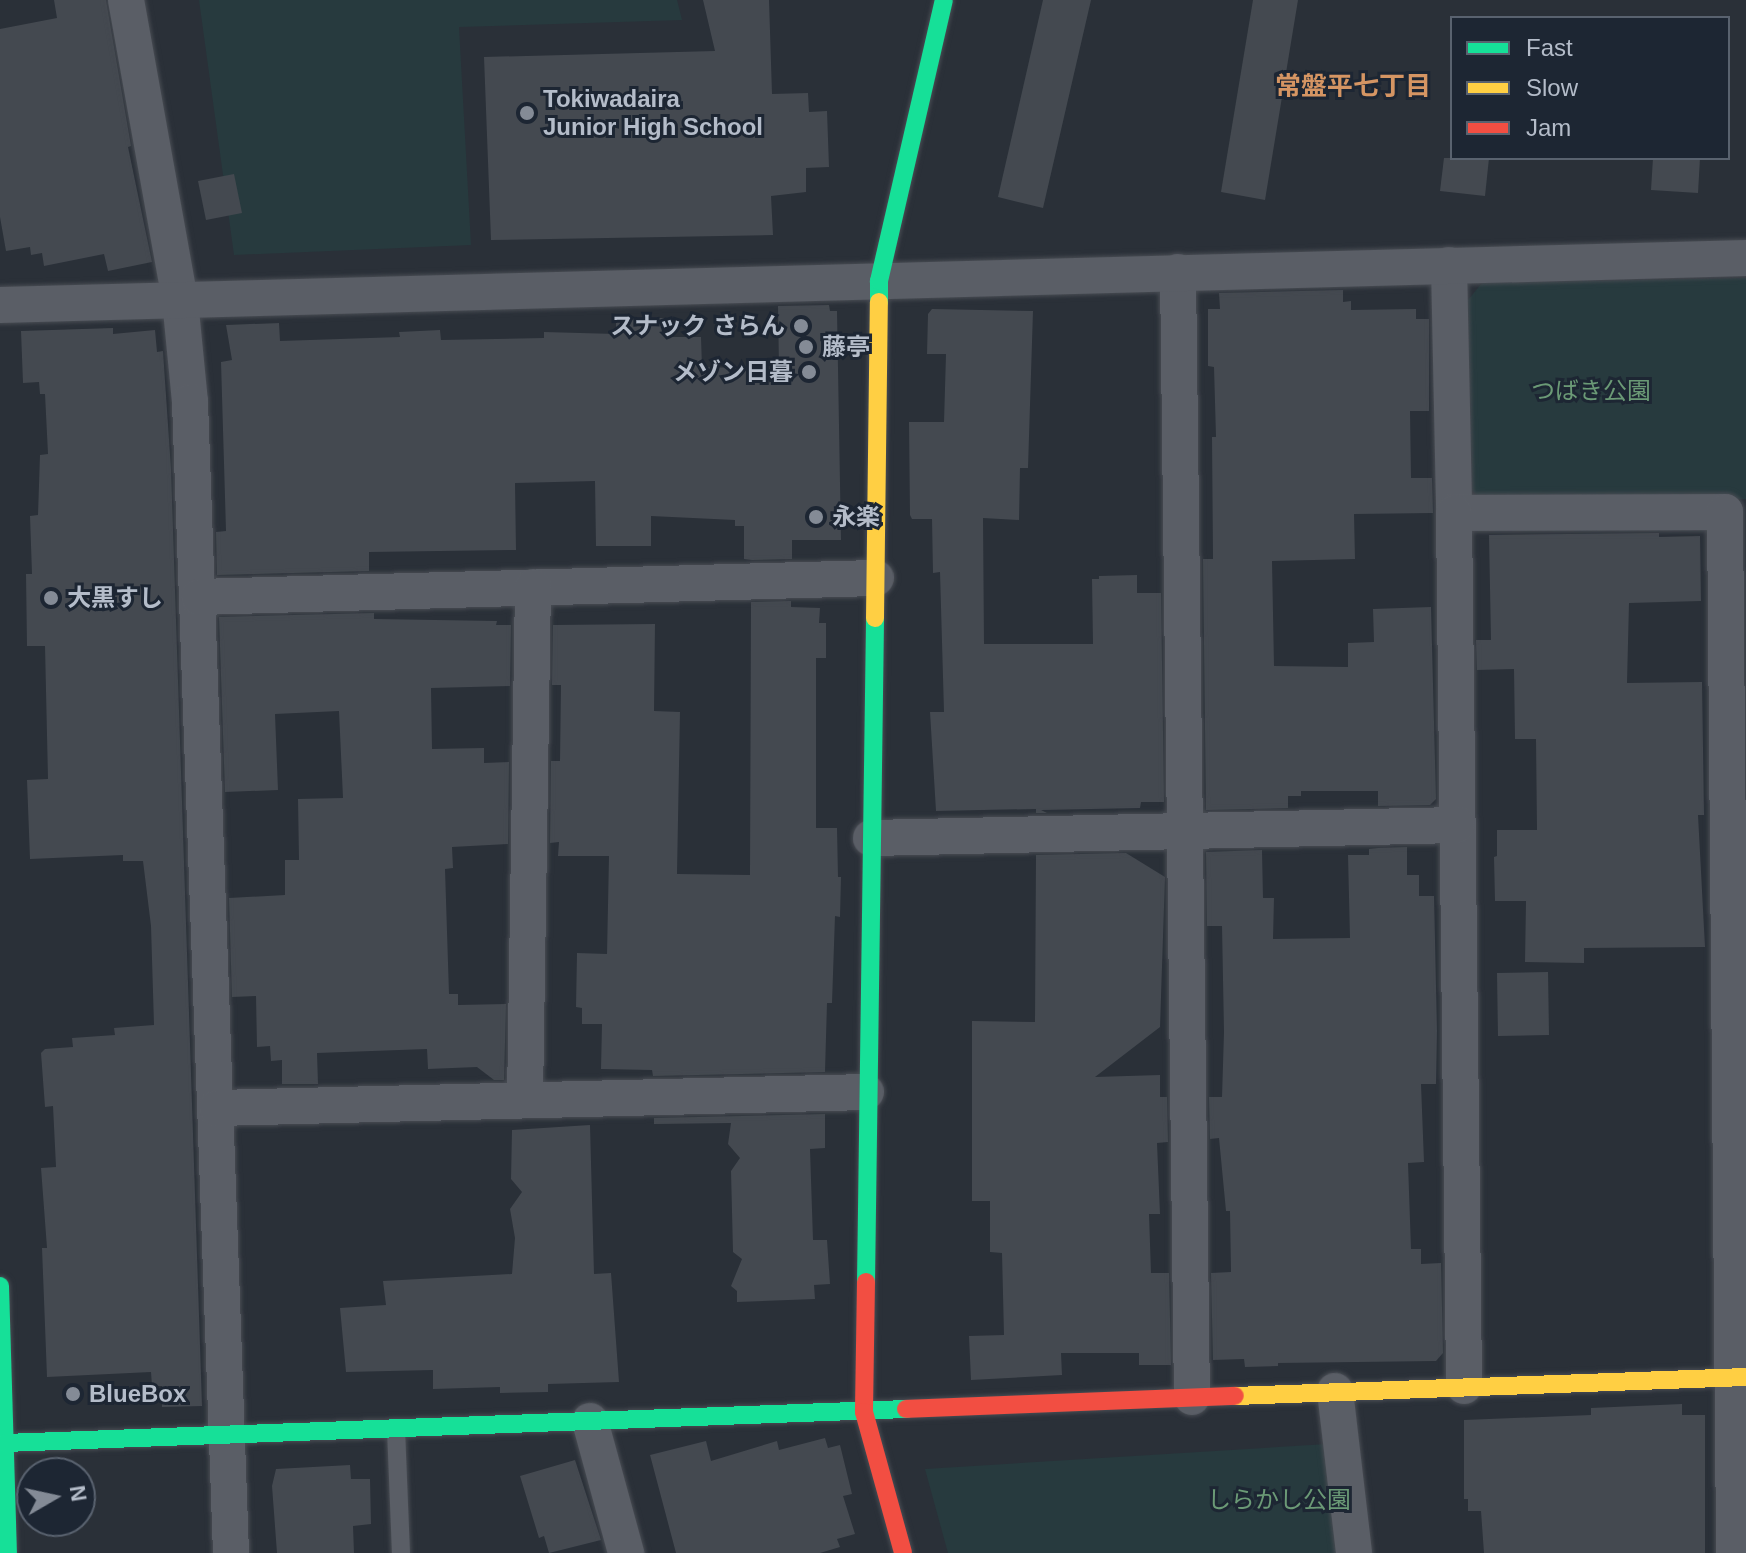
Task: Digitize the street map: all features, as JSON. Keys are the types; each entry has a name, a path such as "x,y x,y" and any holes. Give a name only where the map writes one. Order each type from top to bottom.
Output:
{"street":[{"path":"126,0 180,300 190,402 231,1553"},
{"path":"903,1553 864,1412 879,281 944,0"},
{"path":"0,305 1746,258"},
{"path":"1449,265 1464,1386"},
{"path":"1178,272 1192,1397"},
{"path":"1454,513 1736,512 1739,1377 1734,1553"},
{"path":"199,597 876,578"},
{"path":"525,1100 533,587"},
{"path":"871,838 1457,825"},
{"path":"217,1108 866,1092"},
{"path":"0,1286 8,1553"},
{"path":"5,1443 1739,1377"},
{"path":"1335,1391 1354,1553"},
{"path":"590,1421 626,1553"}],"lane":[{"path":"396,1429 401,1553"}],"green space":[{"path":"199,0 677,0 682,20 459,27 471,245 234,255"},
{"name":"つばき公園","path":"1746,278 1746,499 1482,502 1472,490 1468,300 1482,283"},
{"name":"しらかし公園","path":"1327,1444 1342,1553 948,1553 925,1469"}],"building":[{"path":"54,0 106,0 131,146 128,147 152,262 108,271 104,254 44,266 42,253 31,255 30,247 6,251 0,217 0,29 57,18"},
{"path":"703,0 769,0 772,94 808,93 809,112 827,111 829,167 806,168 806,192 771,196 773,235 491,240 484,57 715,51"},
{"path":"1043,0 1091,0 1043,208 998,197"},
{"path":"1253,0 1298,0 1265,200 1221,192"},
{"path":"1444,158 1489,160 1485,196 1440,191"},
{"path":"1653,160 1700,160 1698,193 1651,190"},
{"path":"234,174 242,213 206,220 198,181"},
{"path":"1343,290 1343,302 1351,301 1351,310 1416,309 1416,319 1429,319 1429,411 1410,411 1411,478 1432,478 1433,513 1354,514 1355,559 1272,561 1274,666 1348,667 1348,643 1374,642 1373,609 1431,607 1436,799 1430,805 1378,806 1378,791 1301,791 1301,796 1288,796 1288,808 1206,810 1203,559 1213,559 1212,437 1216,437 1214,367 1208,366 1208,309 1220,309 1219,293"},
{"path":"829,305 830,311 837,311 841,540 792,540 792,559 744,559 744,526 735,526 735,520 651,516 651,546 596,546 595,481 515,483 516,550 369,552 369,571 217,575 216,532 226,531 221,362 232,360 226,325 279,323 280,341 400,337 399,332 440,330 441,340 544,338 544,332 616,334 616,318 665,318 665,337 701,337 702,367 779,369 778,306"},
{"path":"932,309 1033,311 1028,468 1020,468 1019,520 983,518 984,644 1093,644 1092,579 1099,579 1099,576 1137,575 1137,593 1161,593 1164,802 1141,802 1140,808 1041,810 1047,813 1036,813 1036,809 936,811 930,712 944,712 940,572 933,573 932,519 912,519 910,515 909,422 944,422 946,354 927,354 928,314"},
{"path":"113,328 113,334 155,330 157,352 163,351 171,469 202,1406 162,1407 162,1386 152,1386 151,1372 47,1377 42,1248 47,1248 41,1168 56,1167 53,1106 45,1107 41,1053 45,1049 73,1047 72,1038 115,1035 114,1028 154,1025 151,926 143,861 123,861 123,855 30,859 27,780 48,779 45,646 27,646 26,574 32,574 30,516 38,515 40,455 48,454 45,394 40,394 39,382 23,383 21,331"},
{"path":"1659,533 1659,537 1700,536 1701,601 1629,603 1627,683 1702,682 1704,815 1698,815 1705,947 1584,948 1584,963 1525,962 1526,901 1495,901 1494,857 1497,856 1497,830 1537,830 1536,739 1515,739 1514,669 1477,670 1476,640 1491,640 1489,535"},
{"path":"791,601 791,607 820,608 819,623 826,623 826,658 816,658 816,828 837,828 838,877 841,877 840,917 835,916 832,1003 827,1003 825,1072 653,1076 652,1070 601,1069 602,1024 582,1024 582,1008 576,1007 577,953 607,954 609,856 558,856 559,842 550,843 551,761 560,761 561,685 552,685 553,625 655,624 654,711 680,712 677,874 750,875 751,602"},
{"path":"374,613 374,619 497,621 496,625 511,625 510,686 431,688 432,749 484,748 484,763 509,762 508,844 452,847 453,868 445,869 449,994 458,994 458,1005 506,1004 504,1080 494,1080 477,1067 428,1069 427,1049 317,1053 318,1084 282,1084 282,1060 271,1061 270,1046 257,1047 256,996 232,997 229,898 285,895 285,860 299,860 298,799 343,798 339,711 275,714 278,790 225,792 219,617"},
{"path":"1407,847 1407,875 1419,875 1419,896 1434,896 1437,1031 1436,1084 1421,1084 1424,1162 1408,1163 1411,1249 1421,1249 1421,1264 1441,1263 1443,1353 1436,1361 1278,1363 1278,1366 1245,1367 1244,1359 1213,1360 1211,1273 1231,1272 1230,1211 1226,1211 1219,1138 1210,1139 1209,1097 1222,1097 1224,1032 1222,926 1207,926 1206,852 1262,850 1263,898 1274,898 1273,939 1350,938 1348,855 1369,855 1369,849"},
{"path":"1126,853 1165,877 1160,1027 1095,1077 1160,1075 1160,1097 1167,1097 1168,1142 1157,1143 1160,1214 1149,1214 1151,1273 1169,1273 1171,1365 1139,1365 1139,1353 1061,1353 1062,1375 971,1380 969,1336 1004,1335 1002,1253 990,1252 990,1201 972,1201 972,1021 1035,1022 1036,855"},
{"path":"1548,972 1549,1035 1498,1036 1497,973"},
{"path":"825,1114 825,1148 810,1149 813,1240 827,1240 830,1284 814,1285 815,1299 737,1302 737,1291 731,1286 742,1259 733,1252 731,1171 740,1158 728,1144 731,1123 654,1124 654,1118"},
{"path":"590,1125 594,1274 611,1273 619,1382 548,1384 548,1392 500,1393 500,1387 433,1389 433,1370 346,1372 340,1308 386,1305 383,1281 512,1274 515,1238 510,1209 522,1192 511,1179 512,1130"},
{"path":"1682,1404 1682,1415 1705,1415 1705,1553 1484,1553 1481,1511 1468,1511 1468,1499 1464,1499 1464,1420 1591,1415 1591,1408"},
{"path":"825,1438 828,1448 840,1445 852,1494 843,1496 855,1534 837,1539 840,1547 820,1553 676,1553 650,1455 706,1441 711,1461 777,1441 779,1450"},
{"path":"575,1460 601,1540 549,1553 544,1536 539,1538 520,1476"},
{"path":"350,1465 351,1479 370,1479 371,1524 353,1526 354,1553 277,1553 272,1486 276,1469"}],"traffic: fast":[{"path":"879,302 879,281 944,0"},
{"path":"866,1282 875,618"},
{"path":"0,1286 8,1553"},
{"path":"5,1443 906,1409"}],"traffic: slow":[{"path":"875,618 879,302"},
{"path":"1235,1396 1746,1377"}],"traffic: jam":[{"path":"866,1282 864,1412 903,1553"},
{"path":"906,1409 1235,1396"}],"place":[{"name":"Tokiwadaira Junior High School","path":"527,113"},
{"name":"スナック さらん","path":"801,326"},
{"name":"藤亭","path":"806,347"},
{"name":"メゾン日暮","path":"809,372"},
{"name":"永楽","path":"816,517"},
{"name":"大黒すし","path":"51,598"},
{"name":"BlueBox","path":"73,1394"}],"district":[{"name":"常盤平七丁目","path":"1353,87"}]}
